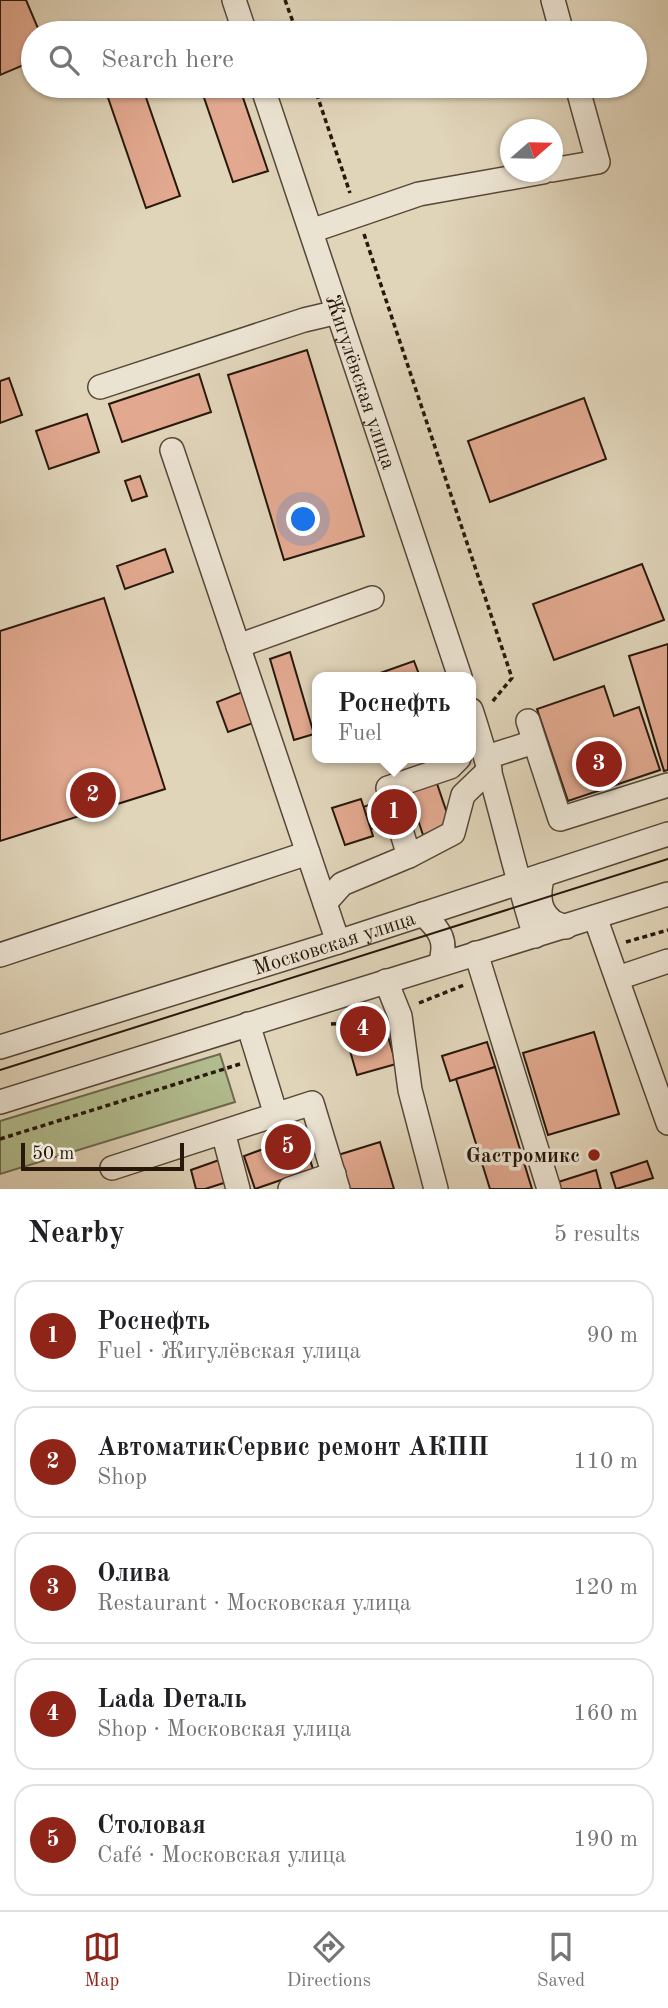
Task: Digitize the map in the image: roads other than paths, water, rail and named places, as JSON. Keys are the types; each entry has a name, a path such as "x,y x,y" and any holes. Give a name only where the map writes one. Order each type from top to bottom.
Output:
{"street":[{"path":"234,0 241,21"},
{"path":"553,0 559,21"},
{"name":"Жигулёвская улица","path":"266,98 458,672"},
{"path":"563,168 598,162 580,98"},
{"path":"311,230 419,194 500,180"},
{"path":"100,387 304,320 338,312"},
{"path":"172,450 338,942"},
{"path":"238,646 372,598"},
{"path":"535,936 479,740 531,731 560,819 668,785"},
{"path":"410,856 388,788 450,767 454,763"},
{"path":"325,903 342,884 410,856 453,833 472,763"},
{"name":"Московская улица","path":"1,1042 338,942 668,834"},
{"path":"0,955 308,853"},
{"path":"543,875 538,890 542,906 550,919 566,927"},
{"path":"0,1102 668,894"},
{"path":"423,914 442,934 445,950 440,964"},
{"path":"595,917 668,1123"},
{"path":"476,953 549,1189"},
{"path":"618,978 668,961"},
{"path":"386,981 400,1016 410,1090 436,1189"},
{"path":"248,1024 276,1115"},
{"path":"112,1168 312,1103 336,1182 290,1189"},
{"path":"223,1132 238,1189"}],"tram line":[{"path":"0,1070 668,859"}],"place":[{"name":"Олива","path":"599,764"},
{"name":"АвтоматикСервис ремонт АКПП","path":"93,795"},
{"name":"Роснефть","path":"394,812"},
{"name":"Lada Dеталь","path":"363,1029"},
{"name":"Столовая","path":"288,1147"},
{"name":"Gастромикс","path":"594,1155"}]}
